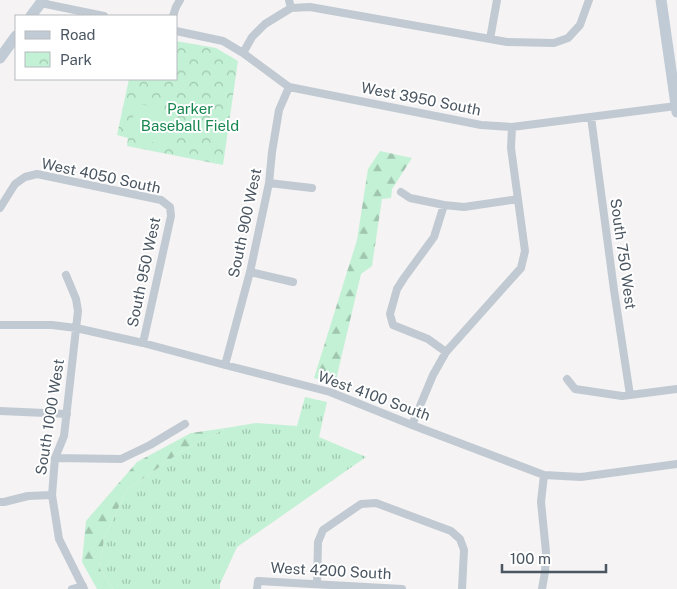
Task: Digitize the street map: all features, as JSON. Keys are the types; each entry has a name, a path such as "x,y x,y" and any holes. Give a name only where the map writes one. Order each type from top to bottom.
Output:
{"street":[{"path":"173,15 180,0"},
{"path":"289,0 291,8"},
{"path":"490,38 497,0"},
{"path":"243,53 252,37 265,24 291,8 310,7 507,42 554,44 568,38 580,25 589,0"},
{"path":"661,0 677,109"},
{"path":"32,15 42,2 100,15"},
{"name":"West 3950 South","path":"178,31 223,41 289,86 481,125 512,127 677,109"},
{"path":"0,58 15,37"},
{"name":"South 900 West","path":"225,365 250,272 269,183 279,110 289,86"},
{"name":"South 750 West","path":"591,117 630,395"},
{"path":"412,425 433,375 446,352 521,268 525,251 511,148 512,127"},
{"name":"West 4050 South","path":"0,208 15,184 25,177 37,174 161,200 170,207"},
{"path":"269,183 312,188"},
{"path":"401,192 410,198 464,207 518,199"},
{"path":"444,205 434,237 397,289 390,314 393,325 428,339 446,352"},
{"name":"South 950 West","path":"143,343 171,216 170,207"},
{"path":"250,272 293,282"},
{"name":"South 1000 West","path":"66,275 76,299 78,311 64,436 55,458 52,495 59,539 83,588"},
{"name":"West 4100 South","path":"0,324 52,325 76,328 143,343 330,392 544,475 581,476 677,464"},
{"path":"567,379 574,389 622,396 677,389"},
{"path":"0,412 67,414"},
{"path":"55,458 121,459 150,445 185,424"},
{"path":"542,589 546,572 541,502 544,475"},
{"path":"0,502 28,496 52,495"},
{"path":"317,584 318,542 323,530 361,504 376,503 451,531 460,539 464,550 462,589"},
{"name":"West 4200 South","path":"258,585 317,584 402,589"},
{"path":"72,589 83,588"}],"green space":[{"name":"Parker Baseball Field","path":"178,41 216,48 238,61 223,165 127,146 128,138 117,135 129,80 178,80"},
{"path":"135,103 164,109 170,122 164,144 135,139 131,133"},
{"path":"380,151 412,158 392,189 391,198 382,199 372,266 361,274 335,384 314,378 357,240 368,169"},
{"path":"305,397 327,402 319,437 366,457 237,547 220,584 220,589 113,589 100,569 104,538 127,490 179,453 226,428 256,423 297,426"},
{"path":"226,428 179,453 127,490 104,538 100,569 113,589 97,589 82,562 86,521 137,462 191,433"}]}
